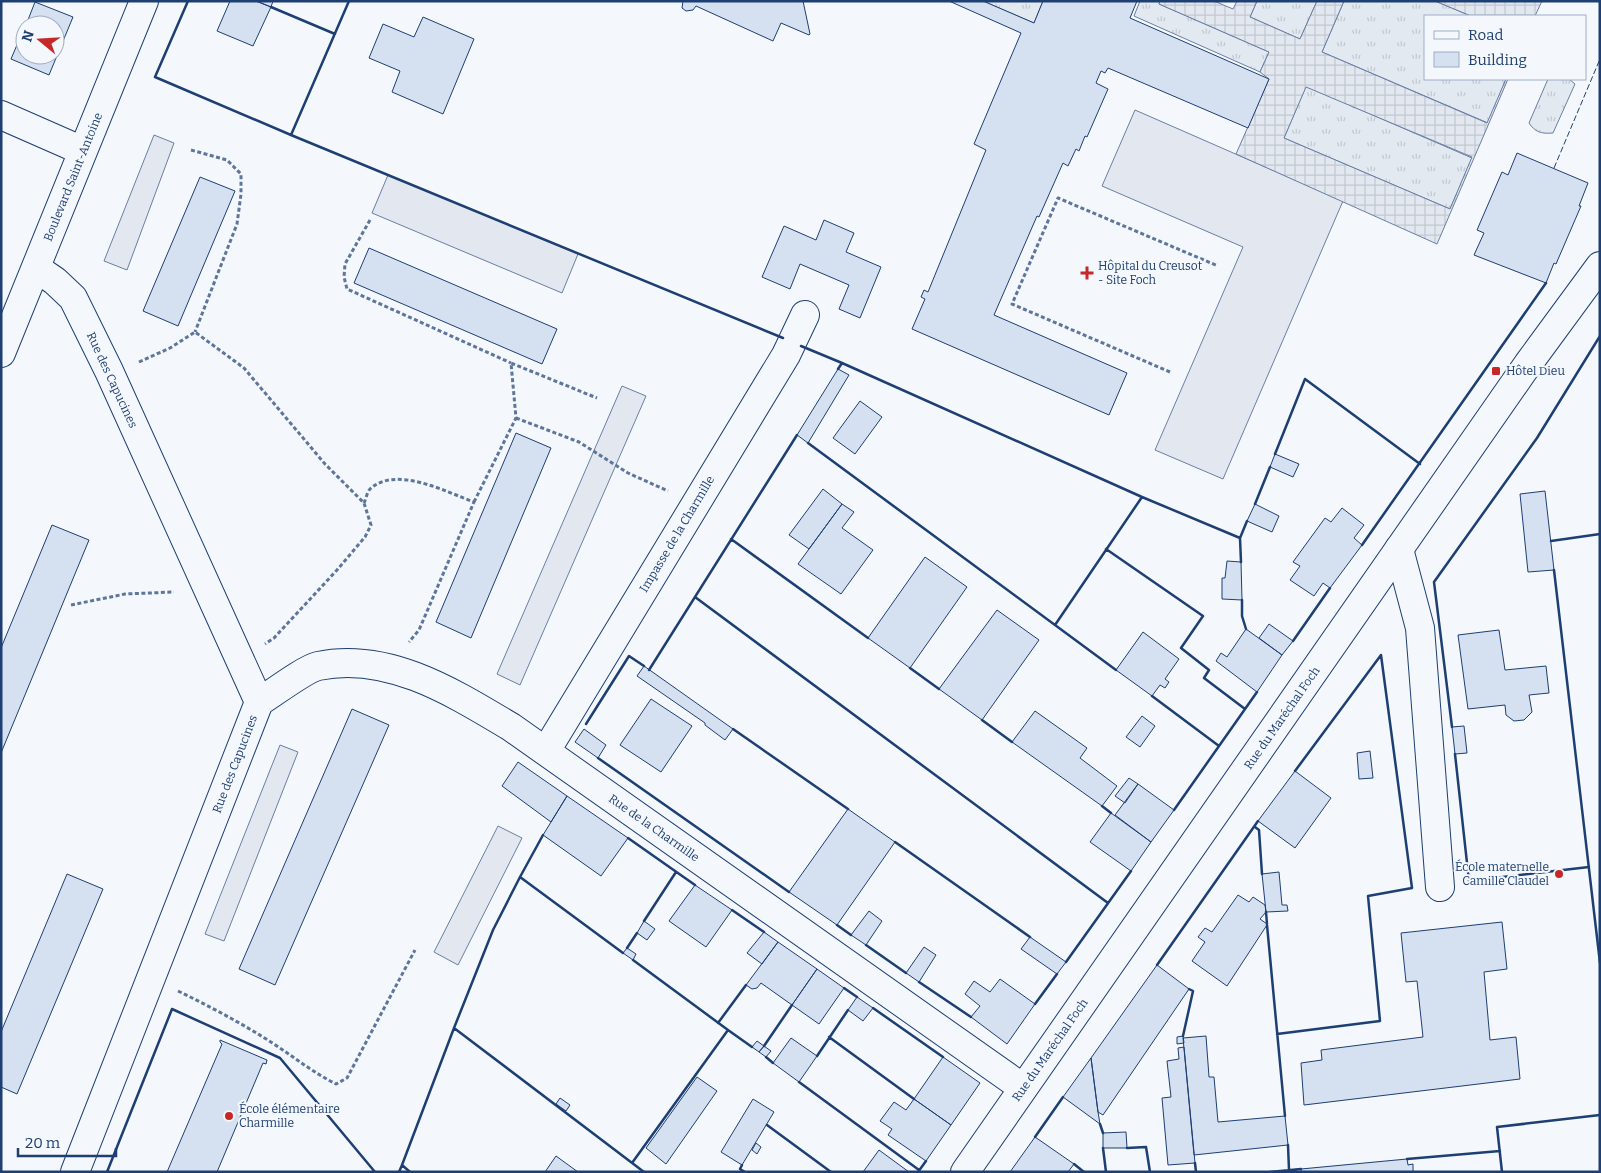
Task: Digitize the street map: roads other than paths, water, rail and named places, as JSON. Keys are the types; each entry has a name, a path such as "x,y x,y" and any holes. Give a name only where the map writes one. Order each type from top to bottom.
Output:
{"street":[{"name":"Boulevard Saint-Antoine","path":"1,353 144,1"},
{"path":"1,115 83,151"},
{"name":"Rue du Maréchal Foch","path":"965,1172 1528,364 1600,266"},
{"name":"Rue des Capucines","path":"36,268 56,281 73,298 109,371 259,702 75,1172"},
{"name":"Impasse de la Charmille","path":"546,752 786,355 805,315"},
{"path":"1399,549 1420,628 1440,887"},
{"name":"Rue de la Charmille","path":"259,702 316,667 347,664 376,665 422,679 470,702 511,727 1023,1088"}],"place":[{"name":"Hôpital du Creusot - Site Foch","path":"1087,273"},
{"name":"Hôtel Dieu","path":"1496,371"},
{"name":"École maternelle Camille Claudel","path":"1559,874"},
{"name":"École élémentaire Charmille","path":"229,1116"}]}
